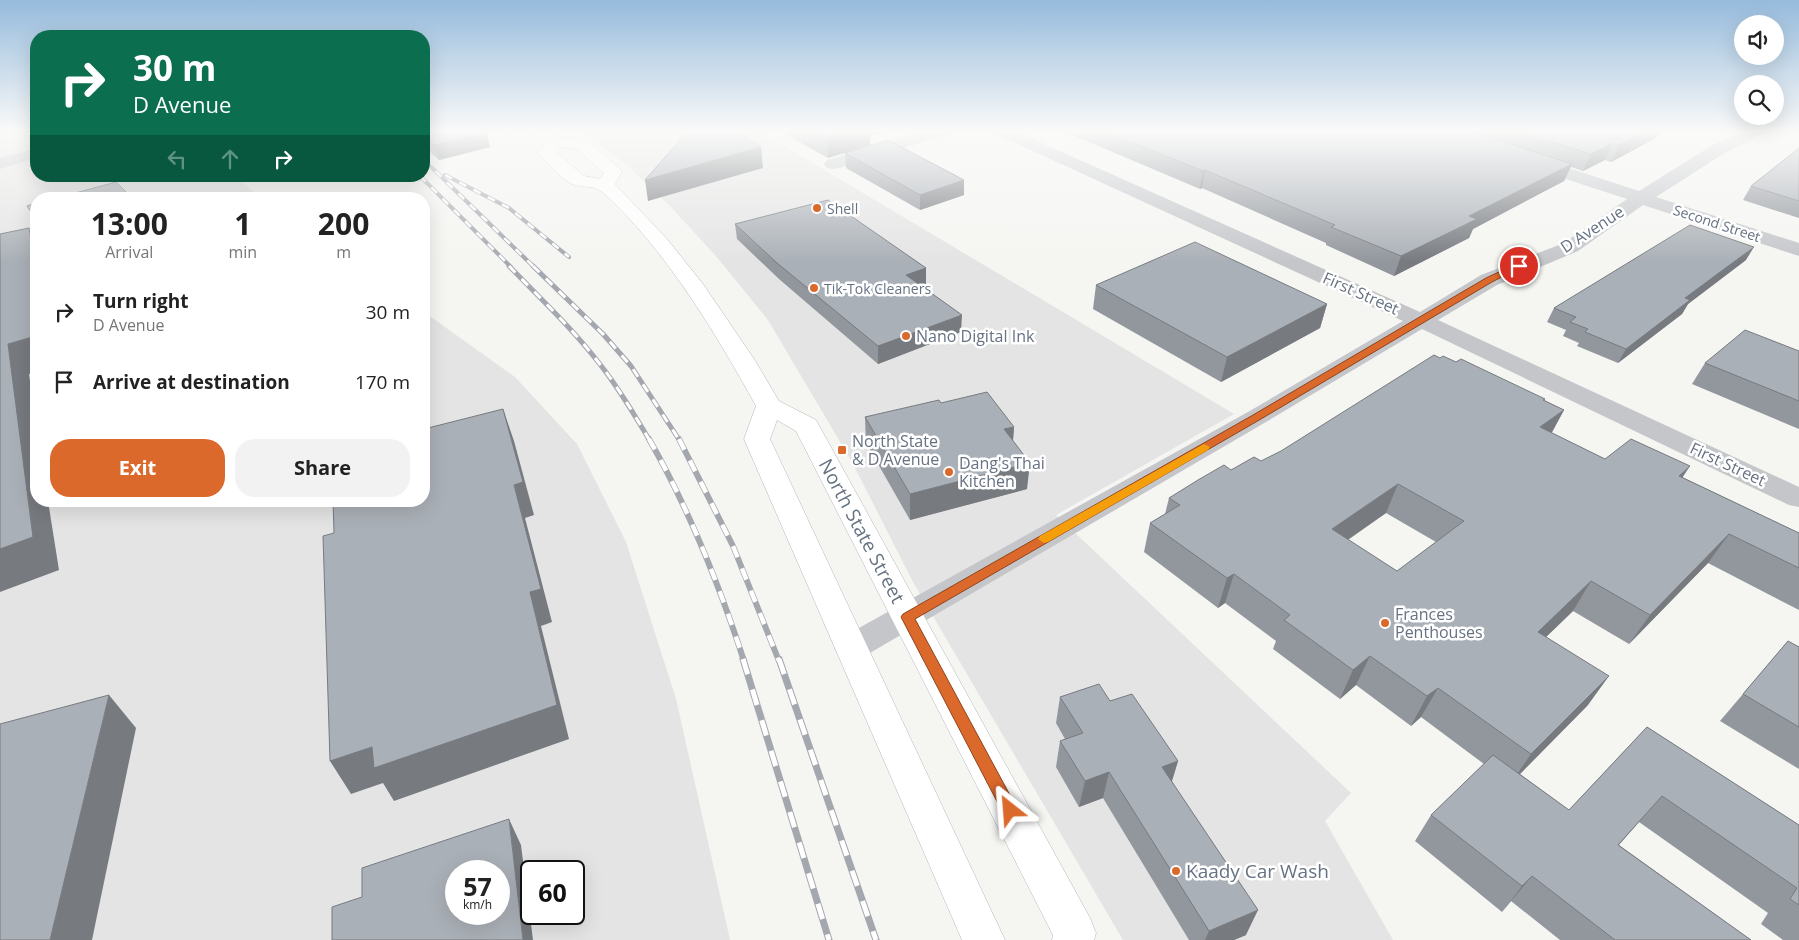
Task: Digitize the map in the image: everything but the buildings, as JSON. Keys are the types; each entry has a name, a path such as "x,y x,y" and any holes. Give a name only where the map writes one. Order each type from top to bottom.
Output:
{"main road":[{"path":"572,175 578,180 605,185 660,243 696,289 742,359 769,406 757,439 984,940"},
{"path":"605,185 612,175"},
{"name":"North State Street","path":"769,406 807,426 1075,933 1073,940"}],"street":[{"name":"First Street","path":"1099,175 1422,321 1799,498"},
{"name":"Second Street","path":"1571,175 1799,250"},
{"name":"D Avenue","path":"852,648 1422,321 1489,280 1571,246 1678,175"}],"shaded area":[{"path":"0,175 30,175 30,182 240,182 254,192 30,192 30,507 430,507 430,316 515,377 577,444 626,542 676,699 730,940 0,940"},
{"path":"637,175 833,175 1234,414 1056,515 1351,793 1325,821 1393,940 1123,940 913,582 852,462 768,320 716,256 670,206"}],"railway":[{"path":"439,175 534,267"},
{"path":"445,175 509,208 569,257"},
{"path":"426,182 511,267"},
{"path":"509,266 556,313 589,350 619,391 650,441"},
{"path":"533,266 603,334 631,366 680,441"},
{"path":"649,439 664,465 702,547 744,661"},
{"path":"679,439 733,546 779,661"},
{"path":"743,659 829,940"},
{"path":"779,659 876,940"}],"slow traffic":[{"path":"1044,539 1204,447"}],"place":[{"name":"Shell","path":"817,208"},
{"name":"Tik-Tok Cleaners","path":"814,288"},
{"name":"Nano Digital Ink","path":"906,336"},
{"name":"North State & D Avenue","path":"842,450"},
{"name":"Dang's Thai Kitchen","path":"949,472"},
{"name":"Frances Penthouses","path":"1385,623"},
{"name":"Kaady Car Wash","path":"1176,871"}],"route":[{"path":"1010,810 908,617 1257,417 1489,280 1519,266"}]}
